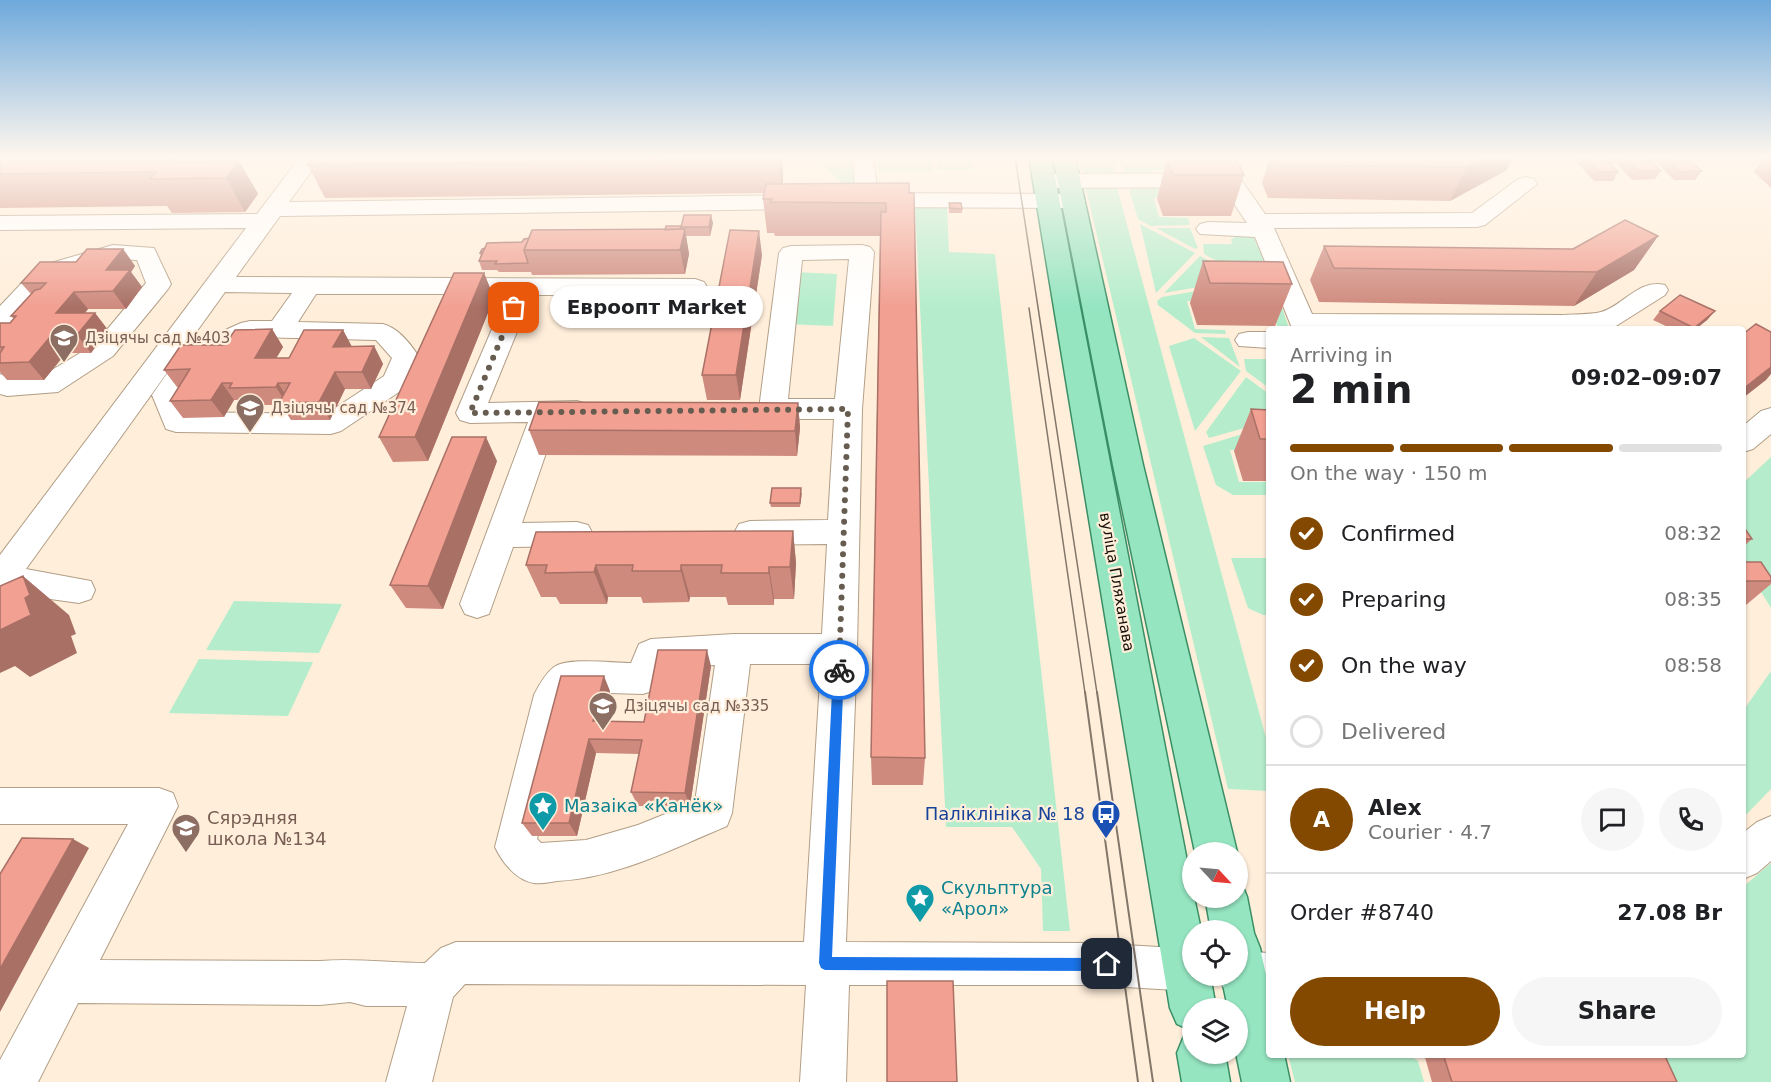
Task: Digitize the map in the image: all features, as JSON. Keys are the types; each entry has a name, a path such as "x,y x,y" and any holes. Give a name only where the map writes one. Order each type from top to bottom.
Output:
{"main road":[{"name":"вуліца Пляханава","path":"1064,207 1112,465 1182,923"},
{"name":"вуліца Пляханава","path":"1112,465 1213,842"},
{"path":"1248,981 1266,1082"},
{"path":"1203,1064 1206,1082"}],"lane":[{"path":"79,590 0,578 273,207"},
{"path":"0,223 578,207"},
{"path":"1249,207 1261,225 1303,325 1562,323 1607,320 1656,290"},
{"path":"1208,230 1261,225 1477,220 1494,207"},
{"path":"0,321 45,272 113,252 146,253 159,284 104,350 48,385 7,387 0,383"},
{"path":"823,1082 828,974 825,963 840,649 848,409 862,252 791,252 762,409 848,409"},
{"path":"217,284 695,287"},
{"path":"279,330 309,286"},
{"path":"523,287 470,413 602,411"},
{"path":"137,313 197,312"},
{"path":"250,329 279,330 383,332 406,357 394,382 332,424 176,422 166,395 194,354 250,329"},
{"path":"294,358 312,331"},
{"path":"477,604 500,534 546,412"},
{"path":"1746,439 1771,418"},
{"path":"724,533 843,532"},
{"path":"500,534 607,534"},
{"path":"734,649 713,813 638,844 586,860 534,863 521,854 515,847 552,694 567,677 643,679 651,654 734,649 840,649"},
{"path":"0,806 159,806 14,1082"},
{"path":"1746,856 1771,835"},
{"path":"409,1082 434,985 456,963 1092,964 1182,980"},
{"path":"67,981 320,983 350,980 366,984 434,985"}],"green space":[{"path":"915,207 947,207 949,252 995,254 1070,931 1043,931 1041,869 1012,827 946,827"},
{"path":"1090,207 1122,207 1266,738 1266,791 1228,789"},
{"path":"1135,207 1156,207 1159,217 1188,218 1190,225 1150,226 1138,219"},
{"path":"1140,224 1195,253 1156,293"},
{"path":"1156,228 1190,228 1198,248 1195,249"},
{"path":"1239,235 1254,238 1270,275 1249,279 1204,254 1203,244 1232,244 1231,239"},
{"path":"1200,256 1244,279 1164,293"},
{"path":"795,272 837,274 833,326 786,324"},
{"path":"1248,282 1279,299 1288,326 1277,326 1268,302 1187,301 1195,329 1225,330 1226,334 1195,333 1158,305 1157,301 1162,297"},
{"path":"1201,337 1229,338 1240,367"},
{"path":"1194,338 1241,371 1195,431 1169,346"},
{"path":"1244,359 1266,359 1266,386 1246,371"},
{"path":"1246,377 1266,392 1266,422 1209,438 1206,432"},
{"path":"1266,427 1266,450 1230,450 1239,482 1266,482 1266,495 1233,495 1216,485 1203,446"},
{"path":"1771,457 1771,608 1746,568 1746,480"},
{"path":"1231,558 1266,558 1266,615 1248,608"},
{"path":"234,601 342,604 319,653 206,650"},
{"path":"199,659 313,662 288,716 169,713"},
{"path":"1771,671 1771,789 1746,815 1746,707"},
{"path":"1771,863 1771,1082 1653,1082 1642,1058 1746,1058 1746,884"},
{"path":"1289,1058 1414,1058 1418,1061 1424,1082 1295,1082"}],"building":[{"path":"886,207 914,207 925,758 871,757 881,212 886,212"},
{"path":"684,215 711,215 709,227 681,227"},
{"path":"1625,220 1658,236 1597,272 1334,268 1324,246 1573,249"},
{"path":"666,226 681,226 680,229 665,230"},
{"path":"685,229 680,250 524,250 532,230"},
{"path":"730,230 759,231 736,375 702,375"},
{"path":"529,238 524,250 528,263 495,264 497,261 479,261 487,243 522,242"},
{"path":"87,249 123,249 106,270 130,270 113,291 74,292 56,313 95,313 77,335 51,336 29,362 0,363 0,353 4,347 0,347 0,323 10,323 16,316 11,316 35,290 40,289 46,283 21,283 40,262 76,262"},
{"path":"1203,261 1283,262 1292,284 1210,283"},
{"path":"454,273 484,273 415,437 379,437"},
{"path":"1680,295 1715,311 1696,326 1690,326 1660,311"},
{"path":"1756,324 1771,332 1771,367 1746,387 1746,332"},
{"path":"272,329 255,358 289,358 304,330 343,330 333,347 374,346 362,372 335,372 319,402 279,403 290,383 278,383 276,387 229,388 232,383 222,383 211,400 170,401 190,369 164,370 181,345 225,345 235,330"},
{"path":"539,402 798,403 795,431 529,430"},
{"path":"1251,409 1266,410 1266,439 1260,439"},
{"path":"452,437 486,437 428,586 390,585"},
{"path":"772,488 801,488 800,503 770,503"},
{"path":"1746,530 1752,539 1746,539"},
{"path":"793,531 790,567 769,567 769,573 721,573 722,565 681,565 681,571 632,571 633,565 596,565 594,572 545,573 547,565 526,565 536,532"},
{"path":"1746,562 1761,562 1771,577 1771,581 1746,581"},
{"path":"23,576 30,595 25,598 31,615 0,630 0,586"},
{"path":"658,650 707,650 685,793 631,792 642,740 589,739 569,823 522,823 561,676 604,676 593,721 644,722"},
{"path":"22,838 73,839 0,969 0,874"},
{"path":"887,981 953,981 957,1082 887,1082"},
{"path":"1444,1058 1666,1058 1677,1082 1452,1082"}],"tram line":[{"path":"1023,207 1097,693"},
{"path":"1029,308 1085,693"},
{"path":"1085,692 1138,1082"},
{"path":"1097,692 1153,1082"}],"way so far":[{"path":"514,308 470,413 848,409 839,670"}],"place":[{"name":"Евроопт Market","path":"514,308"},
{"name":"Дзіцячы сад №403","path":"64,364"},
{"name":"Дзіцячы сад №374","path":"250,434"},
{"name":"Дзіцячы сад №335","path":"603,732"},
{"name":"Мазаіка «Канёк»","path":"543,832"},
{"name":"Паліклініка № 18","path":"1106,840"},
{"name":"Сярэдняя школа №134","path":"186,854"},
{"name":"Скульптура «Арол»","path":"920,924"}],"route":[{"path":"839,670 825,963 1107,964"}]}
